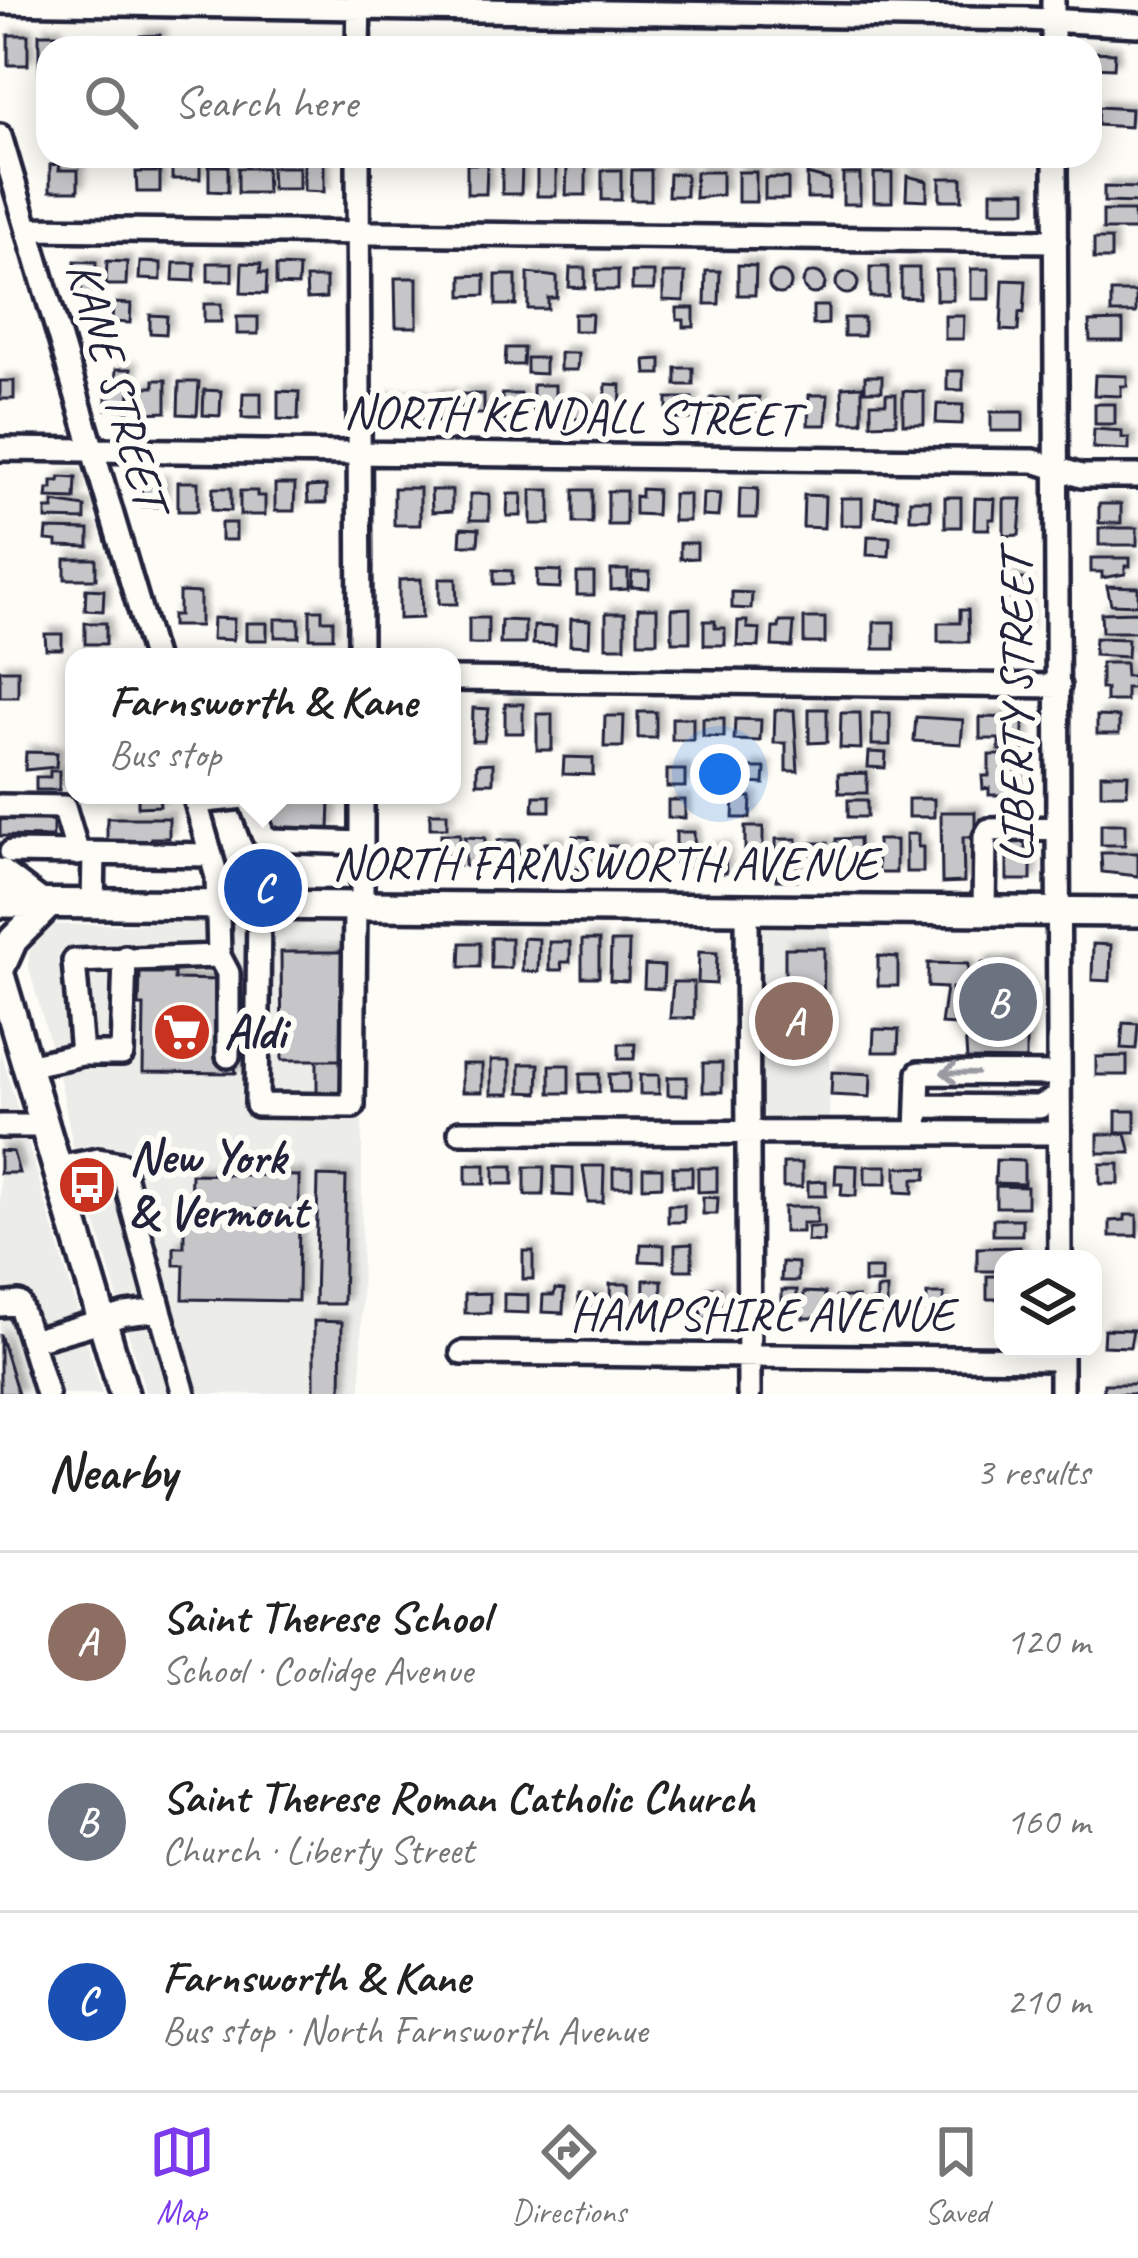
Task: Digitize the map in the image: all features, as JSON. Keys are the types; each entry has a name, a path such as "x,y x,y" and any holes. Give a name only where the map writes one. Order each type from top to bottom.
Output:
{"main road":[{"path":"5,863 45,904 14,940 1,981 9,1035 27,1066 124,1394"},
{"name":"NORTH FARNSWORTH AVENUE","path":"0,903 1138,912"}],"street":[{"path":"0,2 1053,11 1138,26"},
{"path":"358,4 358,36"},
{"name":"KANE STREET","path":"0,136 151,648"},
{"path":"358,168 360,648"},
{"name":"LIBERTY STREET","path":"1054,168 1060,1250"},
{"path":"28,229 1056,241"},
{"name":"NORTH KENDALL STREET","path":"0,449 1034,461 1081,476 1138,476"},
{"path":"461,680 1059,686"},
{"path":"197,804 220,906 219,956 228,973 228,1056"},
{"path":"251,804 263,835 271,840 362,844"},
{"path":"259,907 257,1105 353,1106 362,804"},
{"path":"0,806 64,807 86,854 93,904"},
{"path":"984,911 989,830 1058,828"},
{"path":"5,863 86,854 211,855"},
{"path":"747,908 749,1394"},
{"path":"82,1054 74,961 219,956"},
{"path":"27,1066 82,1054 122,1054 125,957"},
{"path":"917,1132 919,1073 1059,1085"},
{"path":"918,1106 1039,1107 1059,1085"},
{"path":"0,1126 45,1126"},
{"path":"460,1132 1059,1133"},
{"path":"57,1168 98,1160 121,1165 184,1394"},
{"path":"0,1305 20,1303 47,1394"},
{"path":"32,1342 160,1310"},
{"name":"HAMPSHIRE AVENUE","path":"462,1353 994,1355"},
{"path":"1061,1358 1061,1394"}],"shaded area":[{"path":"363,921 361,1394 146,1394 73,1146 28,965 31,935 43,925"},
{"path":"762,922 831,922 829,1123 774,1124 758,1110 757,933"},
{"path":"0,1050 82,1325 102,1394 0,1394"}],"building":[{"path":"8,35 28,35 28,65 8,65"},
{"path":"1102,52 1115,53 1114,68 1102,68"},
{"path":"1102,107 1131,109 1130,127 1102,125"},
{"path":"50,168 78,170 78,191 50,191"},
{"path":"172,168 200,168 200,179 172,179"},
{"path":"209,168 228,168 228,192 209,191"},
{"path":"238,168 266,168 267,193 238,193"},
{"path":"271,168 299,168 299,189 272,189"},
{"path":"304,168 324,168 324,192 304,191"},
{"path":"467,168 487,168 486,194 467,194"},
{"path":"502,168 522,168 521,194 502,194"},
{"path":"537,168 556,168 556,196 537,196"},
{"path":"567,168 586,168 586,195 566,195"},
{"path":"602,170 621,170 621,200 602,200"},
{"path":"632,170 651,170 651,200 631,200"},
{"path":"136,172 160,172 160,192 137,192"},
{"path":"696,172 722,172 722,195 695,198"},
{"path":"738,172 756,172 756,202 738,202"},
{"path":"874,173 892,173 892,202 874,202"},
{"path":"669,174 686,174 686,196 668,196"},
{"path":"807,174 829,180 829,198 807,198"},
{"path":"843,174 860,174 860,204 843,204"},
{"path":"907,176 927,181 927,200 906,199"},
{"path":"765,178 788,178 788,199 765,199"},
{"path":"940,178 962,178 962,200 940,200"},
{"path":"1104,187 1138,188 1138,203 1104,202"},
{"path":"991,191 1026,191 1026,211 991,211"},
{"path":"1103,211 1134,211 1135,230 1103,230"},
{"path":"1094,239 1111,239 1111,259 1094,259"},
{"path":"75,261 96,262 96,296 81,296 82,279 75,279"},
{"path":"107,261 127,262 126,285 106,285"},
{"path":"140,262 161,263 161,280 139,279"},
{"path":"174,263 195,263 194,281 173,280"},
{"path":"208,263 232,263 232,281 208,281"},
{"path":"242,263 261,264 260,273 267,273 266,294 241,293"},
{"path":"738,265 756,266 755,295 738,295"},
{"path":"276,266 299,267 298,286 276,285"},
{"path":"870,267 888,267 888,297 870,297"},
{"path":"570,268 585,268 585,288 569,287"},
{"path":"901,268 919,268 919,298 901,297"},
{"path":"971,269 989,269 989,299 971,299"},
{"path":"596,270 618,270 618,290 596,290"},
{"path":"936,270 953,270 953,300 936,300"},
{"path":"706,271 720,271 719,304 705,304"},
{"path":"632,272 654,272 654,290 632,290"},
{"path":"780,272 791,283 780,294 769,283"},
{"path":"814,272 825,283 814,294 803,283"},
{"path":"847,272 858,283 847,294 836,283"},
{"path":"528,273 557,277 557,298 548,298 548,309 528,309"},
{"path":"663,273 685,273 684,301 663,300"},
{"path":"485,275 485,295 462,296 462,276"},
{"path":"496,275 516,275 516,305 496,305"},
{"path":"306,278 326,278 326,298 307,299"},
{"path":"395,278 417,278 417,327 396,327"},
{"path":"1003,280 1026,281 1018,331 1001,330"},
{"path":"1111,292 1136,292 1136,313 1111,313"},
{"path":"113,303 131,304 130,323 112,322"},
{"path":"204,304 221,304 221,322 204,322"},
{"path":"813,306 828,306 828,324 813,325"},
{"path":"677,308 694,308 694,327 684,327 684,320 677,320"},
{"path":"574,314 592,314 591,331 574,331"},
{"path":"150,315 167,316 166,334 150,333"},
{"path":"945,316 964,316 963,339 945,339"},
{"path":"237,317 258,317 258,334 237,334"},
{"path":"844,318 864,318 864,336 844,336"},
{"path":"1123,321 1123,341 1090,341 1089,322"},
{"path":"506,348 524,348 523,365 505,365"},
{"path":"560,353 578,353 577,370 560,370"},
{"path":"527,358 545,358 545,374 527,373"},
{"path":"661,359 661,374 646,374 645,360"},
{"path":"676,368 693,368 693,385 676,385"},
{"path":"116,369 131,369 129,410 106,409"},
{"path":"947,371 963,371 963,390 947,390"},
{"path":"1095,375 1127,376 1127,386 1121,386 1121,396 1094,395"},
{"path":"865,376 882,376 882,391 865,391"},
{"path":"154,380 166,380 166,412 142,413 142,387 154,387"},
{"path":"0,381 14,381 14,399 0,399"},
{"path":"179,382 199,382 197,415 178,414"},
{"path":"606,384 621,385 620,417 605,416"},
{"path":"533,385 555,385 555,420 533,420"},
{"path":"862,386 862,422 843,422 842,387"},
{"path":"204,390 221,391 220,416 203,415"},
{"path":"278,391 299,392 298,420 278,419"},
{"path":"903,391 924,392 924,424 903,424"},
{"path":"243,393 261,393 261,418 242,418"},
{"path":"461,394 484,394 484,414 462,414"},
{"path":"502,394 521,394 521,420 502,420"},
{"path":"886,394 896,394 896,423 871,424 871,403 886,403"},
{"path":"433,395 451,395 451,421 433,421"},
{"path":"809,395 828,395 826,425 808,425"},
{"path":"405,397 424,397 424,423 405,423"},
{"path":"740,397 759,397 759,429 740,429"},
{"path":"383,398 402,398 402,424 383,424"},
{"path":"667,398 692,398 692,419 667,419"},
{"path":"711,398 728,398 728,427 711,427"},
{"path":"567,400 592,401 591,420 566,418"},
{"path":"937,404 963,405 962,424 936,423"},
{"path":"1095,404 1115,404 1115,424 1095,424"},
{"path":"991,412 1023,412 1023,431 991,431"},
{"path":"1094,429 1122,431 1122,438 1129,438 1129,450 1093,448"},
{"path":"76,478 75,499 47,498 52,481"},
{"path":"142,482 163,483 163,507 141,506"},
{"path":"178,482 198,482 198,511 178,511"},
{"path":"275,484 295,484 294,511 275,511"},
{"path":"326,486 326,503 308,503 307,487"},
{"path":"213,488 231,488 231,511 212,510"},
{"path":"394,488 420,488 420,525 394,525"},
{"path":"740,488 758,489 757,518 739,518"},
{"path":"641,489 657,490 656,515 635,514 635,496 641,497"},
{"path":"431,490 452,490 452,511 432,512"},
{"path":"531,490 550,490 550,524 531,524"},
{"path":"574,490 592,490 592,523 574,523"},
{"path":"240,491 265,496 265,515 240,515"},
{"path":"608,491 626,491 626,525 608,525"},
{"path":"703,493 720,494 718,517 702,516"},
{"path":"470,494 489,494 489,520 470,520"},
{"path":"508,494 522,494 521,516 507,516"},
{"path":"673,494 689,494 689,521 673,521"},
{"path":"804,495 825,496 824,528 803,527"},
{"path":"945,497 961,497 961,527 945,527"},
{"path":"841,498 862,498 862,525 841,525"},
{"path":"876,498 897,499 897,517 875,516"},
{"path":"975,498 995,499 989,529 974,529"},
{"path":"1004,499 1022,499 1019,535 1004,536"},
{"path":"910,500 930,500 930,519 910,519"},
{"path":"53,502 85,507 85,520 46,519 46,509 53,509"},
{"path":"1099,504 1121,504 1121,523 1099,523"},
{"path":"221,523 236,523 236,540 221,540"},
{"path":"461,528 479,529 478,545 460,545"},
{"path":"1099,528 1137,528 1137,545 1099,545"},
{"path":"47,529 89,530 89,547 57,546 57,541 46,540"},
{"path":"868,536 890,537 889,556 867,555"},
{"path":"680,543 697,543 697,558 680,559"},
{"path":"1091,558 1130,558 1130,566 1125,566 1125,574 1102,578 1102,572 1091,572"},
{"path":"65,559 96,559 96,579 65,579"},
{"path":"494,570 512,571 512,584 494,584"},
{"path":"537,570 561,571 560,588 537,587"},
{"path":"611,570 628,570 628,589 611,590"},
{"path":"632,572 650,572 649,588 631,587"},
{"path":"577,573 594,573 594,595 577,595"},
{"path":"421,579 422,618 399,619 399,580"},
{"path":"439,579 456,579 457,604 439,604"},
{"path":"1006,579 1026,579 1026,630 1007,630"},
{"path":"1107,586 1138,587 1138,605 1111,604"},
{"path":"86,589 104,590 103,611 85,610"},
{"path":"179,592 200,593 200,626 172,626 172,615 179,615"},
{"path":"732,592 752,593 751,609 732,608"},
{"path":"638,608 657,608 657,642 638,642"},
{"path":"690,608 690,642 672,642 672,609"},
{"path":"310,610 322,610 322,620 333,620 333,638 310,638"},
{"path":"960,610 968,610 969,642 938,642 938,623 960,623"},
{"path":"1138,612 1138,632 1102,632 1101,613"},
{"path":"606,613 625,613 625,647 606,647"},
{"path":"213,618 234,619 233,640 212,639"},
{"path":"469,618 488,618 488,644 469,644"},
{"path":"804,618 825,618 825,643 804,643"},
{"path":"275,619 299,619 299,637 275,637"},
{"path":"571,619 590,620 589,646 570,645"},
{"path":"501,620 525,621 525,644 500,644"},
{"path":"704,621 725,628 725,645 704,645"},
{"path":"738,621 760,629 759,647 737,646"},
{"path":"780,622 794,622 792,647 772,646 773,628 779,628"},
{"path":"874,622 894,622 894,649 874,649"},
{"path":"85,623 106,623 106,644 85,644"},
{"path":"246,623 267,623 267,640 246,640"},
{"path":"534,626 556,627 555,645 533,644"},
{"path":"45,634 62,634 62,649 46,649"},
{"path":"1095,638 1128,639 1127,657 1094,655"},
{"path":"1101,663 1125,663 1126,676 1133,676 1126,701 1106,701"},
{"path":"0,670 18,670 18,697 0,697"},
{"path":"505,704 523,704 523,733 505,733"},
{"path":"473,708 489,709 484,741 472,741"},
{"path":"809,709 827,709 827,742 809,743"},
{"path":"775,710 794,710 798,771 786,771 786,743 774,743"},
{"path":"638,712 656,712 656,738 638,738"},
{"path":"841,713 860,713 861,749 840,748"},
{"path":"872,713 890,713 890,745 872,745"},
{"path":"537,714 552,714 552,750 537,750"},
{"path":"605,716 624,716 623,747 604,747"},
{"path":"1097,716 1119,717 1119,734 1097,734"},
{"path":"916,717 963,720 961,744 914,741"},
{"path":"980,717 1023,718 1023,751 999,750 999,739 980,739"},
{"path":"672,718 693,718 693,740 672,740"},
{"path":"703,718 724,718 724,737 703,736"},
{"path":"735,719 761,720 760,741 734,740"},
{"path":"26,752 57,753 56,767 25,770"},
{"path":"869,752 886,753 885,768 868,767"},
{"path":"989,755 1010,755 1010,774 1019,774 1019,795 989,795 989,788 983,789 982,776 989,776"},
{"path":"564,757 593,758 593,775 563,774"},
{"path":"493,763 493,783 477,783 477,764"},
{"path":"748,768 765,768 764,784 748,783"},
{"path":"667,770 685,770 685,787 667,787"},
{"path":"50,771 59,771 59,790 36,790 36,777 50,777"},
{"path":"698,771 720,771 720,789 698,789"},
{"path":"867,773 867,793 839,793 838,774"},
{"path":"1101,774 1128,774 1127,794 1101,794"},
{"path":"534,796 550,796 550,811 533,811"},
{"path":"734,797 751,797 750,818 733,818"},
{"path":"908,799 934,799 934,817 908,817"},
{"path":"668,800 685,800 685,818 668,818"},
{"path":"848,800 867,800 867,817 848,817"},
{"path":"267,804 330,804 329,830 267,830"},
{"path":"0,812 53,813 53,837 0,836"},
{"path":"941,812 975,812 975,837 963,837 964,882 942,883"},
{"path":"430,813 447,813 447,828 430,828"},
{"path":"107,818 169,818 169,838 151,838 151,844 107,844"},
{"path":"1101,824 1125,824 1125,845 1101,845"},
{"path":"745,827 763,827 763,871 745,871"},
{"path":"676,832 694,832 695,868 676,868"},
{"path":"441,834 460,834 459,866 446,866"},
{"path":"906,834 918,834 923,872 906,872"},
{"path":"573,836 589,837 588,869 572,869"},
{"path":"465,837 485,838 484,867 465,866"},
{"path":"1007,837 1025,837 1025,848 1031,848 1031,880 1007,880"},
{"path":"859,838 860,872 836,872 836,839"},
{"path":"776,839 797,839 797,880 776,880"},
{"path":"498,840 519,840 519,867 498,867"},
{"path":"877,840 896,840 896,873 878,873"},
{"path":"545,843 559,843 559,867 537,869 537,850 544,850"},
{"path":"808,843 828,843 828,871 808,871"},
{"path":"603,846 622,846 623,865 603,866"},
{"path":"725,848 726,873 710,873 709,849"},
{"path":"632,850 655,850 655,866 632,866"},
{"path":"1101,853 1138,853 1138,876 1102,872"},
{"path":"491,938 511,938 511,968 491,968"},
{"path":"523,938 539,939 538,972 522,971"},
{"path":"582,940 599,940 599,977 582,977"},
{"path":"549,942 570,942 570,962 561,962 562,970 549,970"},
{"path":"611,942 629,942 628,981 610,980"},
{"path":"461,943 480,943 480,967 460,967"},
{"path":"1093,944 1111,945 1110,981 1092,980"},
{"path":"785,948 824,948 823,1034 785,1033"},
{"path":"281,952 350,952 350,1060 282,1060"},
{"path":"699,952 717,953 716,984 698,983"},
{"path":"878,956 898,957 898,986 878,986"},
{"path":"928,963 968,964 968,988 952,988 952,999 958,1000 957,1025 941,1024 946,988 928,987"},
{"path":"982,963 1012,964 1012,977 1018,977 1017,1032 1026,1032 1026,1060 967,1059 965,1032 975,1032 976,977 982,977"},
{"path":"645,965 664,966 663,989 644,988"},
{"name":"Aldi","path":"140,973 221,980 236,1073 143,1072"},
{"path":"673,982 694,982 694,1018 670,1018"},
{"path":"1123,1023 1138,1024 1136,1049 1121,1048"},
{"path":"874,1029 899,1030 898,1052 873,1052"},
{"path":"619,1044 635,1044 634,1059 619,1059"},
{"path":"1127,1056 1127,1075 1096,1075 1096,1057"},
{"path":"317,1060 350,1060 350,1097 317,1097"},
{"path":"491,1060 510,1060 510,1094 491,1094"},
{"path":"703,1063 722,1063 722,1092 703,1092"},
{"path":"462,1064 482,1064 482,1092 462,1092"},
{"path":"520,1064 539,1064 538,1093 520,1092"},
{"path":"550,1065 569,1065 569,1093 550,1093"},
{"path":"832,1072 871,1074 870,1097 831,1095"},
{"path":"580,1074 599,1074 599,1092 580,1092"},
{"path":"609,1074 629,1074 629,1092 610,1092"},
{"path":"640,1075 659,1075 659,1094 640,1094"},
{"path":"668,1077 687,1077 687,1095 668,1095"},
{"path":"1116,1111 1135,1111 1135,1132 1116,1132"},
{"path":"1098,1134 1126,1134 1131,1153 1098,1153"},
{"path":"0,1151 13,1152 19,1173 0,1173"},
{"path":"996,1160 1024,1161 1024,1184 995,1183"},
{"path":"783,1163 802,1163 802,1187 783,1187"},
{"path":"1100,1164 1119,1164 1119,1184 1100,1184"},
{"path":"466,1165 485,1165 485,1184 466,1184"},
{"path":"836,1165 857,1166 856,1196 841,1195 842,1184 835,1184"},
{"path":"494,1166 513,1166 513,1184 494,1184"},
{"path":"583,1166 604,1166 603,1202 588,1202"},
{"path":"865,1166 887,1166 887,1184 865,1184"},
{"path":"525,1167 544,1167 543,1195 525,1195"},
{"path":"554,1167 573,1168 573,1196 554,1195"},
{"path":"673,1167 692,1167 692,1186 673,1186"},
{"path":"896,1167 927,1168 926,1179 913,1179 913,1193 896,1192"},
{"path":"613,1168 632,1168 632,1187 613,1187"},
{"path":"643,1168 662,1168 662,1186 643,1187"},
{"path":"698,1168 717,1168 717,1191 698,1192"},
{"path":"191,1174 299,1176 299,1210 190,1209"},
{"path":"318,1176 346,1177 343,1304 315,1304"},
{"path":"826,1181 826,1196 808,1196 808,1182"},
{"path":"996,1186 1027,1187 1027,1207 996,1207"},
{"path":"703,1197 718,1198 717,1214 703,1214"},
{"path":"668,1205 684,1205 684,1222 668,1222"},
{"path":"784,1207 817,1207 817,1223 802,1223 802,1232 784,1232"},
{"path":"184,1214 299,1215 298,1301 183,1299 184,1265 174,1265 174,1247 184,1247"},
{"path":"1125,1215 1137,1215 1137,1236 1110,1236 1110,1221 1125,1220"},
{"path":"993,1219 1022,1219 1022,1235 993,1235"},
{"path":"808,1227 824,1227 823,1242 807,1241"},
{"path":"641,1244 664,1245 664,1262 640,1261"},
{"path":"692,1244 692,1270 675,1270 675,1245"},
{"path":"977,1248 1020,1250 994,1250 994,1271 977,1271"},
{"path":"523,1251 533,1251 533,1279 523,1279"},
{"path":"782,1262 798,1263 798,1281 781,1281"},
{"path":"864,1269 882,1269 882,1283 864,1283"},
{"path":"987,1276 994,1276 994,1299 987,1299"},
{"path":"644,1280 662,1280 661,1320 643,1319"},
{"path":"610,1284 629,1284 630,1316 611,1316"},
{"path":"708,1288 720,1288 721,1318 701,1318 701,1295 709,1295"},
{"path":"555,1289 564,1290 563,1313 542,1312 543,1295 554,1295"},
{"path":"877,1289 887,1289 887,1319 869,1318 869,1301 877,1301"},
{"path":"782,1290 797,1290 797,1313 782,1313"},
{"path":"804,1292 825,1293 824,1318 803,1318"},
{"path":"490,1293 490,1313 465,1313 465,1294"},
{"path":"504,1294 528,1295 528,1313 504,1312"},
{"path":"927,1294 944,1294 943,1323 926,1323"},
{"path":"579,1295 600,1296 600,1314 578,1313"},
{"path":"836,1297 858,1297 857,1317 836,1316"},
{"path":"314,1321 342,1322 341,1394 314,1394"},
{"path":"1104,1329 1133,1330 1130,1347 1103,1346"},
{"path":"0,1334 18,1394 0,1394"},
{"path":"1104,1384 1138,1384 1138,1394 1103,1394"}],"place":[{"name":"Farnsworth & Kane","path":"263,888"},
{"name":"Saint Therese Roman Catholic Church","path":"998,1002"},
{"name":"Saint Therese School","path":"794,1021"},
{"name":"Aldi","path":"182,1032"},
{"name":"New York & Vermont","path":"87,1185"}]}
